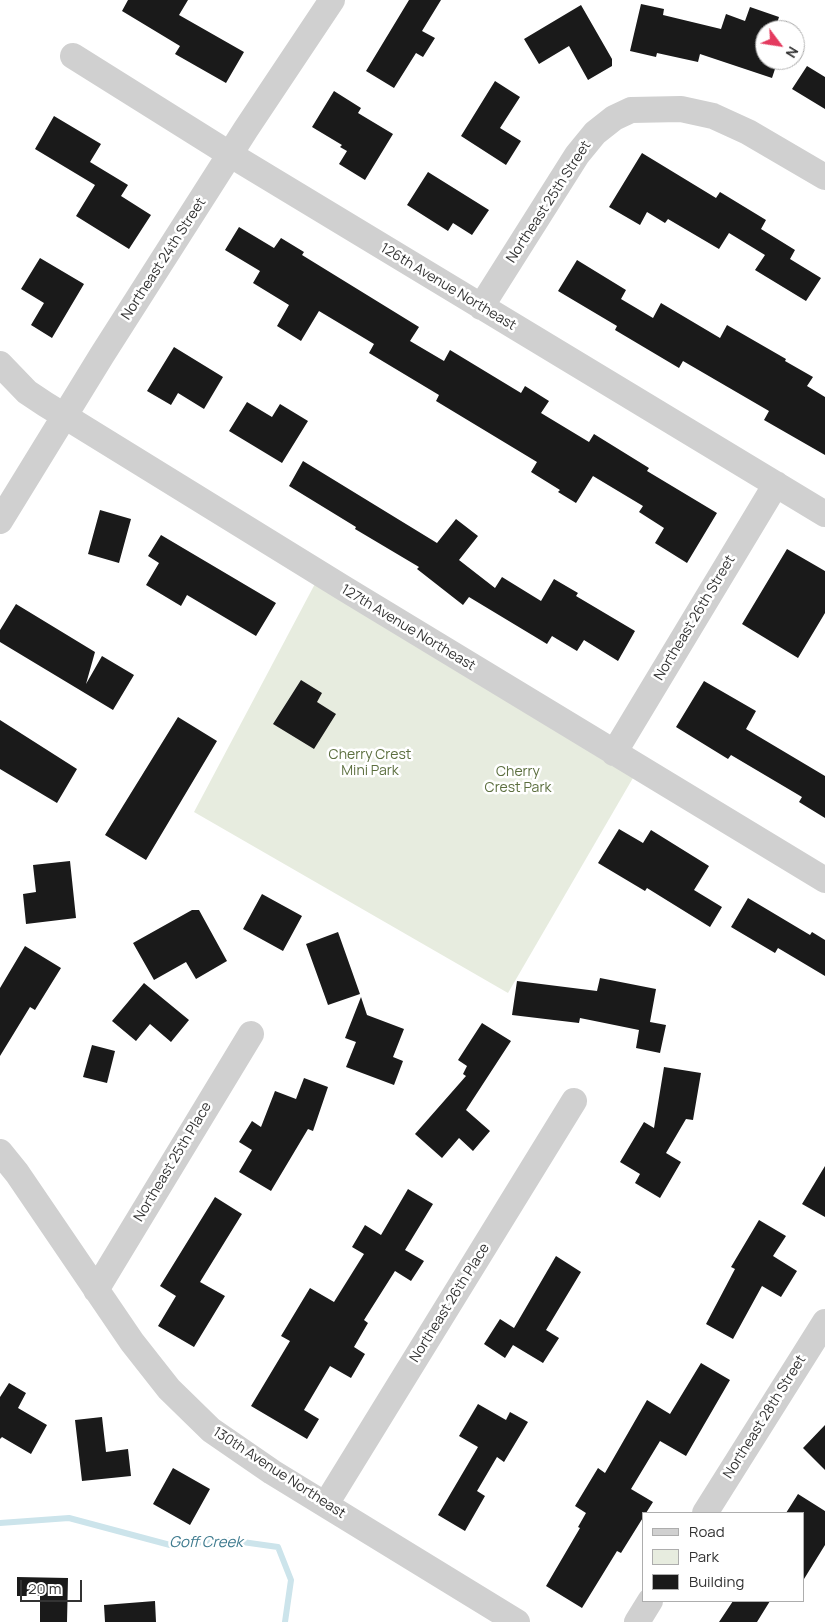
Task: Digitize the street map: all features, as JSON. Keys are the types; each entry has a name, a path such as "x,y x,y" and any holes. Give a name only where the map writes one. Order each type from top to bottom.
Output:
{"street":[{"name":"Northeast 24th Street","path":"0,521 64,416 230,155 332,0"},
{"name":"126th Avenue Northeast","path":"73,56 230,155 825,514"},
{"name":"Northeast 25th Street","path":"481,307 577,155 595,133 614,118 631,110 680,109 713,116 748,132 825,177"},
{"name":"127th Avenue Northeast","path":"0,364 27,392 64,416 825,880"},
{"name":"Northeast 26th Street","path":"614,752 776,484"},
{"name":"Northeast 25th Place","path":"96,1290 251,1034"},
{"name":"Northeast 26th Place","path":"326,1504 574,1101"},
{"name":"130th Avenue Northeast","path":"0,1152 17,1173 132,1342 170,1389 211,1430 272,1472 518,1622"},
{"name":"Northeast 28th Street","path":"706,1512 825,1322"},
{"path":"637,1622 649,1602"}],"green space":[{"name":"Cherry Crest Mini Park","path":"317,580 637,771 508,993 194,812"}],"building":[{"path":"128,0 188,0 179,15 244,52 226,83 175,54 180,46 122,11"},
{"path":"409,0 441,0 422,31 435,38 423,57 416,53 394,88 366,71"},
{"path":"641,4 664,9 663,15 721,29 726,14 745,21 750,7 779,17 778,20 755,20 755,70 775,70 772,78 700,54 698,62 657,53 656,57 630,51"},
{"path":"581,5 612,59 612,66 588,80 569,46 539,64 524,39"},
{"path":"807,66 825,77 825,109 792,89"},
{"path":"495,81 520,97 500,128 521,141 506,165 461,136"},
{"path":"334,91 361,108 358,113 393,134 365,180 339,164 347,151 340,147 342,145 312,127"},
{"path":"54,116 101,144 90,162 128,185 121,196 151,215 129,249 76,216 95,185 35,149"},
{"path":"642,153 716,198 720,192 766,220 761,229 795,250 790,259 821,278 806,301 755,270 765,255 729,233 719,249 668,219 665,223 647,212 640,225 609,207"},
{"path":"428,172 489,210 472,235 453,223 448,231 407,205"},
{"path":"239,227 274,248 281,238 304,252 302,255 419,327 410,341 444,361 450,350 521,393 525,386 549,401 541,413 589,442 594,434 649,468 647,471 717,513 687,563 655,543 664,528 639,512 643,506 593,476 576,503 558,492 560,490 531,472 537,462 436,401 439,395 369,353 374,344 319,311 301,341 277,326 289,305 253,283 260,271 225,250"},
{"path":"40,258 84,284 52,338 31,325 44,303 21,289"},
{"path":"577,260 626,290 621,299 653,318 661,303 720,338 727,325 813,377 807,386 825,397 825,455 764,420 769,411 683,361 679,368 615,330 617,326 558,291"},
{"path":"174,347 223,377 204,409 178,393 171,405 147,391"},
{"path":"247,402 272,417 280,404 308,421 282,463 229,431"},
{"path":"303,461 437,543 456,519 478,536 459,560 495,588 502,577 541,601 554,579 578,593 576,596 635,631 618,661 584,640 577,651 552,636 547,644 469,597 463,605 417,569 419,567 355,529 356,527 289,486"},
{"path":"100,510 131,519 119,563 88,554"},
{"path":"161,535 276,603 256,636 187,595 181,606 146,585 159,563 148,556"},
{"path":"787,549 825,571 825,613 798,658 742,624"},
{"path":"16,604 95,652 86,684 102,656 134,675 113,710 0,642 0,630"},
{"path":"301,680 322,693 317,702 336,714 314,749 273,724"},
{"path":"704,681 756,711 746,729 825,776 825,818 799,802 802,797 731,755 728,759 676,727"},
{"path":"178,717 217,741 146,860 105,835"},
{"path":"0,720 77,769 57,803 0,769"},
{"path":"619,829 643,843 651,830 709,866 694,890 722,907 710,927 647,888 645,891 598,863"},
{"path":"70,861 76,918 26,924 23,894 36,892 33,865"},
{"path":"262,894 302,916 283,951 243,929"},
{"path":"748,898 810,935 812,932 825,940 825,976 778,948 775,953 731,927"},
{"path":"192,910 199,910 227,961 196,979 186,962 154,980 133,943"},
{"path":"338,932 360,994 328,1005 306,944"},
{"path":"25,946 61,968 35,1010 30,1007 0,1056 0,988"},
{"path":"600,978 656,989 650,1022 666,1025 660,1053 636,1048 639,1030 580,1018 579,1023 512,1015 517,981 597,991"},
{"path":"144,983 189,1020 171,1042 150,1024 136,1041 112,1021"},
{"path":"361,997 367,1015 404,1029 393,1057 403,1061 394,1085 346,1067 356,1042 345,1038"},
{"path":"482,1023 511,1041 466,1110 490,1131 473,1151 459,1138 442,1158 415,1134 466,1076 463,1074 467,1066 458,1060"},
{"path":"92,1045 115,1051 107,1083 83,1077"},
{"path":"664,1067 701,1073 693,1120 686,1119 666,1153 681,1162 660,1198 635,1183 640,1174 620,1162 644,1122 654,1128"},
{"path":"304,1078 328,1087 313,1131 308,1129 271,1191 239,1172 252,1150 239,1142 252,1121 261,1127 275,1091 296,1099"},
{"path":"825,1166 825,1217 802,1204"},
{"path":"408,1189 433,1204 405,1250 424,1261 411,1281 395,1271 364,1320 368,1323 354,1347 365,1354 351,1378 330,1366 304,1410 319,1419 307,1439 251,1406 290,1341 281,1336 310,1288 334,1302 364,1254 352,1247 365,1225 381,1235"},
{"path":"215,1197 242,1214 200,1282 225,1296 194,1347 158,1326 176,1296 160,1286"},
{"path":"759,1220 786,1236 773,1256 797,1271 781,1297 762,1286 733,1339 706,1324 735,1269 731,1267"},
{"path":"556,1256 581,1272 546,1330 559,1338 543,1363 513,1345 505,1358 484,1344 500,1319 514,1328"},
{"path":"701,1363 730,1380 686,1456 660,1441 631,1489 653,1502 647,1512 642,1512 642,1519 621,1553 617,1551 582,1608 546,1586 580,1528 578,1527 586,1513 575,1506 598,1468 605,1473 647,1400 670,1414"},
{"path":"9,1383 26,1393 18,1408 47,1425 31,1454 2,1437 0,1439 0,1397"},
{"path":"478,1404 506,1420 510,1412 528,1422 504,1462 497,1457 477,1491 485,1496 465,1531 438,1515 478,1447 459,1436"},
{"path":"102,1417 106,1452 128,1449 131,1476 82,1481 75,1420"},
{"path":"825,1425 825,1470 803,1448"},
{"path":"173,1468 210,1489 190,1525 153,1504"},
{"path":"798,1494 825,1511 825,1545 805,1577 805,1512 787,1512"},
{"path":"17,1577 68,1578 67,1622 40,1622 40,1596 17,1596"},
{"path":"155,1601 156,1622 105,1622 104,1605"},
{"path":"732,1602 769,1602 757,1622 719,1622"}],"waterway":[{"name":"Goff Creek","path":"0,1523 69,1518 170,1545 228,1540 278,1547 291,1580 285,1622"}],"park label":[{"name":"Cherry Crest Park","path":"518,780"}]}
